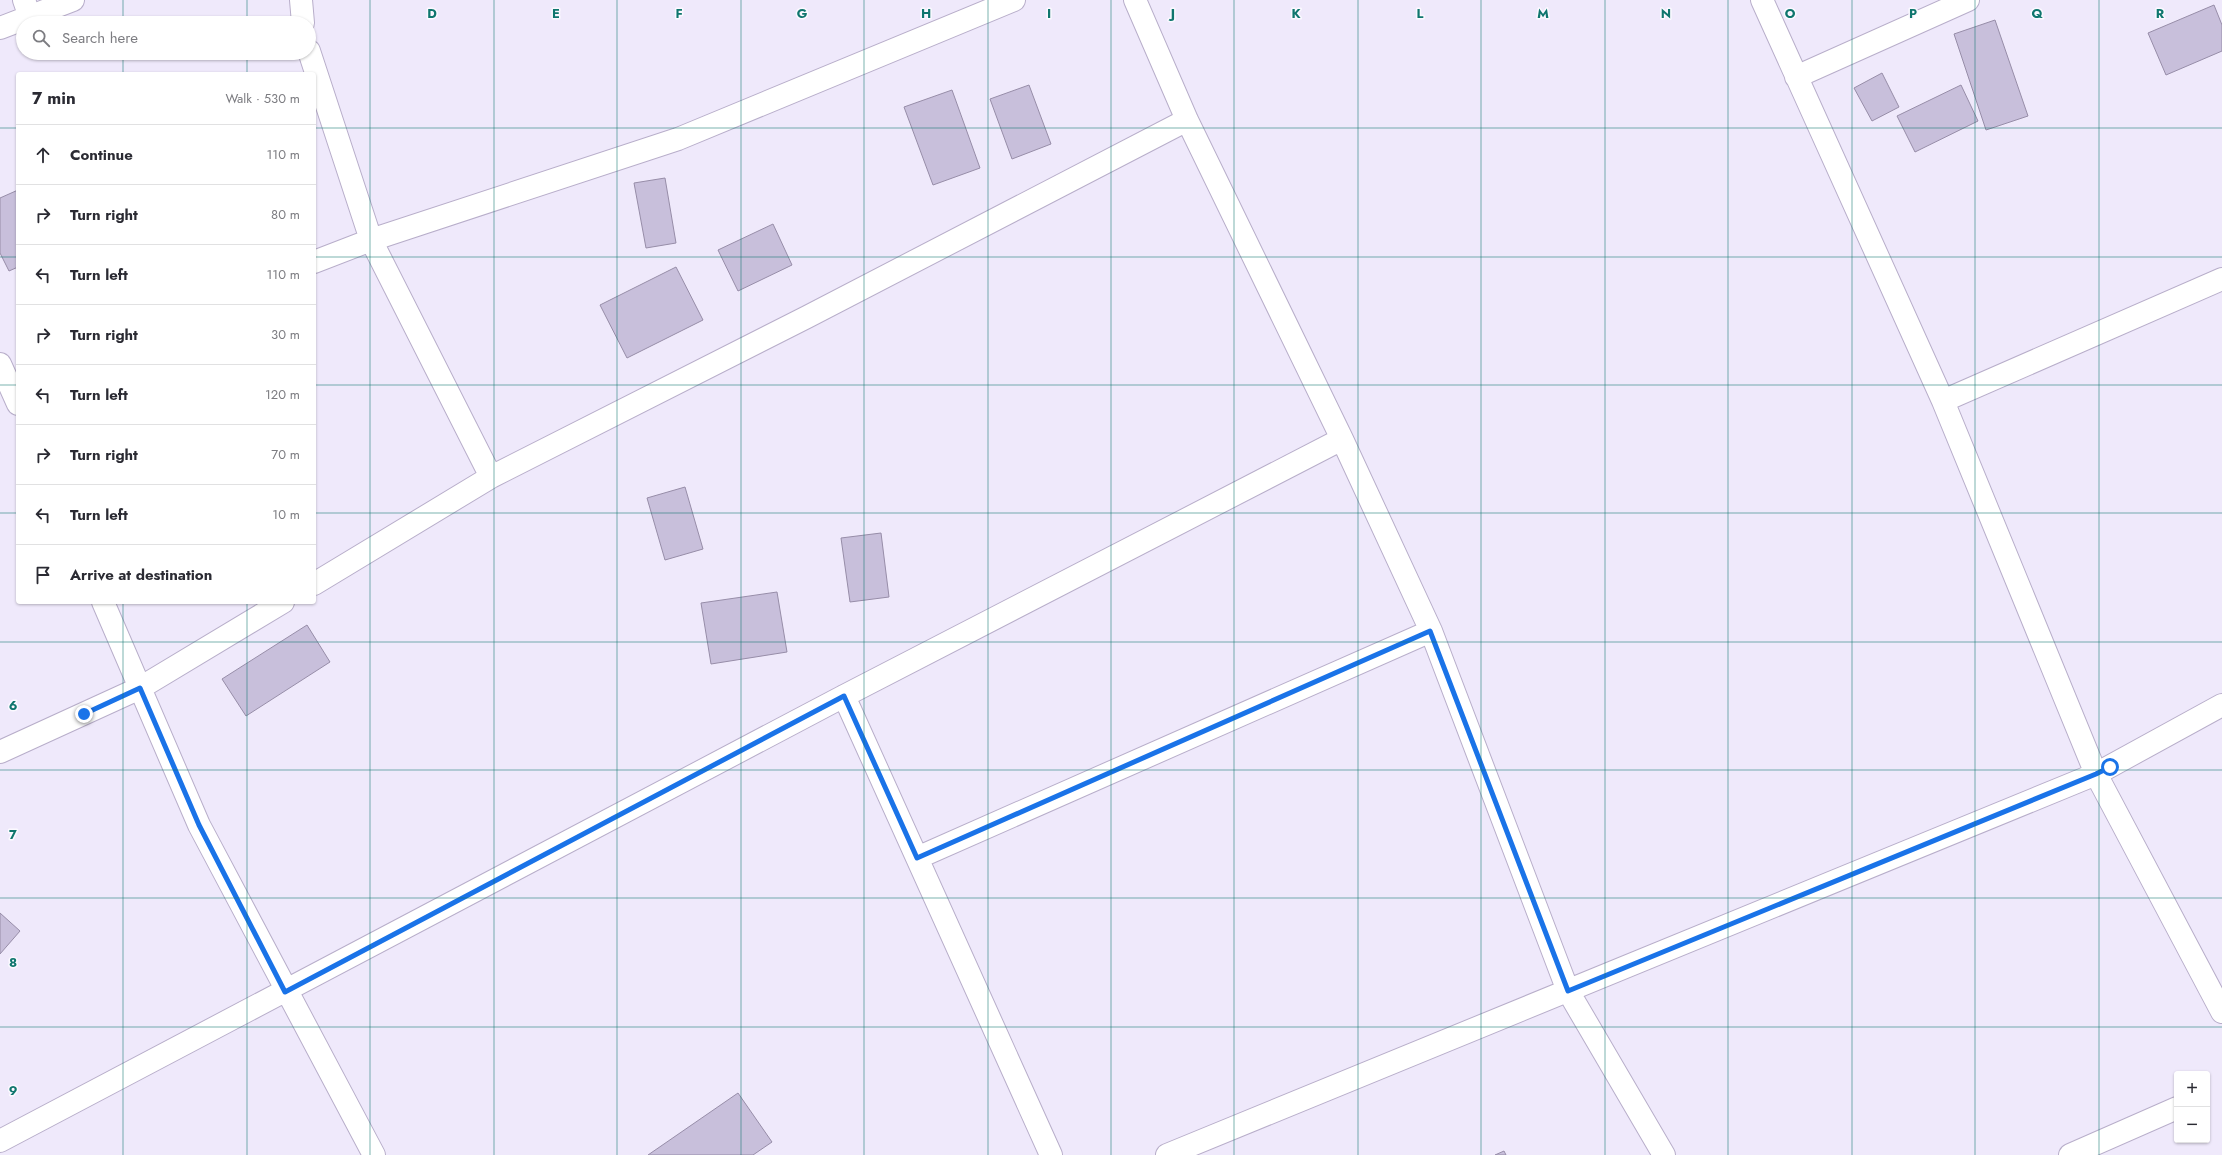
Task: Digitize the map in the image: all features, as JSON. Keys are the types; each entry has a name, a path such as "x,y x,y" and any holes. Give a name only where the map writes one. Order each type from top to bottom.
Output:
{"street":[{"path":"16,16 27,8 73,0"},
{"path":"301,0 302,16"},
{"path":"316,261 371,240 678,139 1014,0"},
{"path":"1135,0 1187,120 1342,439 1430,631 1568,991 1664,1155"},
{"path":"1762,0 1943,401 2096,774 2222,1012"},
{"path":"1796,77 1968,0"},
{"path":"0,28 16,16"},
{"path":"312,60 316,72"},
{"path":"316,72 371,240 491,477"},
{"path":"316,583 491,477 807,317 1187,120"},
{"path":"1943,401 2222,278"},
{"path":"6,376 16,399"},
{"path":"0,1141 844,696 1342,439"},
{"path":"104,604 199,825 285,992 374,1155"},
{"path":"0,752 140,688 280,604"},
{"path":"917,858 1430,631"},
{"path":"844,696 1051,1155"},
{"path":"1167,1155 2096,774 2222,705"},
{"path":"2070,1155 2174,1109"}],"building":[{"path":"2214,5 2222,25 2222,51 2166,75 2148,33"},
{"path":"1995,20 2028,116 1986,130 1954,34"},
{"path":"1882,73 1899,107 1872,121 1854,88"},
{"path":"1029,85 1051,144 1012,159 990,99"},
{"path":"1961,85 1978,121 1915,152 1897,116"},
{"path":"952,90 980,168 933,185 904,107"},
{"path":"665,178 676,243 646,248 634,183"},
{"path":"16,191 16,268 9,271 0,253 0,198"},
{"path":"773,224 792,265 738,291 718,250"},
{"path":"676,267 703,320 627,358 600,305"},
{"path":"685,487 703,549 665,560 647,498"},
{"path":"881,533 889,597 850,602 841,538"},
{"path":"777,592 787,652 711,664 701,603"},
{"path":"307,625 330,662 246,716 222,679"},
{"path":"0,913 20,931 0,954"},
{"path":"738,1093 772,1142 753,1155 648,1155"},
{"path":"1504,1151 1506,1155 1495,1155"}],"route":[{"path":"84,714 140,688 199,825 285,992 844,696 917,858 1430,631 1568,991 1891,859 2110,767"}]}
